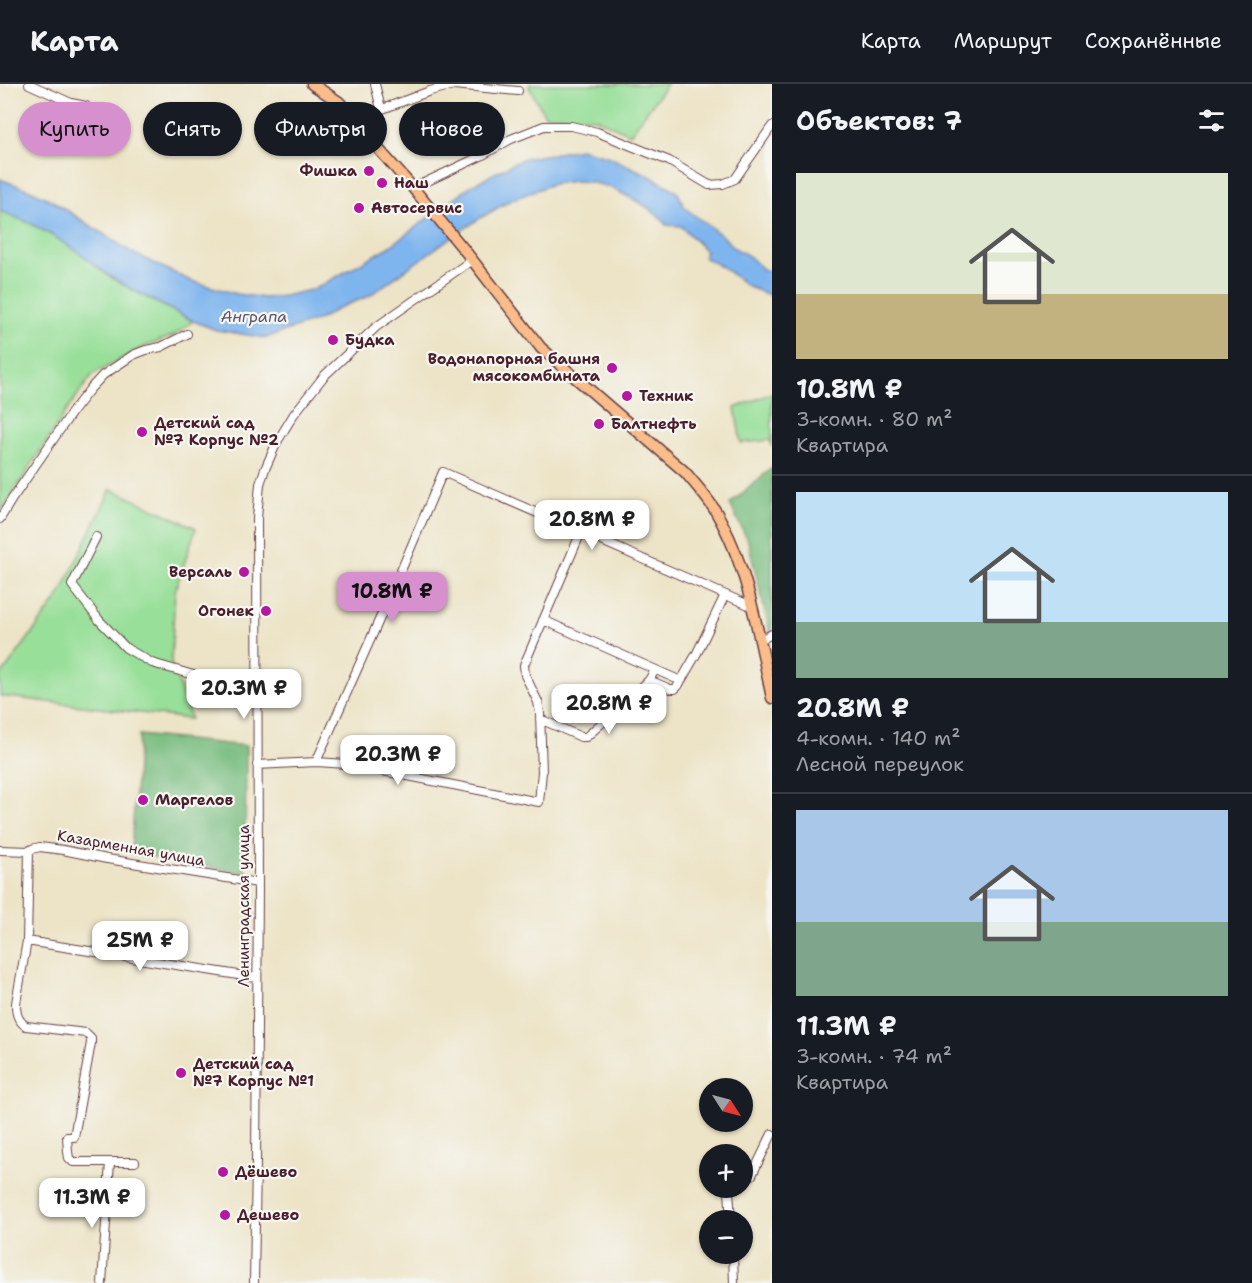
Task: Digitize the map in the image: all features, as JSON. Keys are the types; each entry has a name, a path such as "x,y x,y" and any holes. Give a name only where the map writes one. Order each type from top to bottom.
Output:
{"main road":[{"path":"312,84 339,102"},
{"path":"385,156 464,250 541,348 685,472 702,492 716,512 742,569 772,698"}],"street":[{"path":"29,84 69,102"},
{"path":"375,84 379,102"},
{"path":"387,107 453,85 518,91"},
{"path":"413,188 512,139 544,126 571,126 597,132 669,161 709,185 723,184 735,179 772,126"},
{"name":"Ленинградская улица","path":"254,1283 258,883 257,518 260,484 277,442 294,414 324,376 376,327 472,260"},
{"path":"0,519 75,408 103,375 133,356 187,334"},
{"path":"316,762 443,472 751,606"},
{"path":"257,765 316,762 347,764 539,802 542,772 540,718 538,702 524,669 581,532"},
{"path":"96,537 72,585 99,620 126,648 152,663 257,687"},
{"path":"649,680 675,689 697,653 725,595"},
{"path":"543,620 681,681"},
{"path":"760,639 772,634"},
{"path":"540,718 581,737 586,737 640,689 655,670"},
{"name":"Казарменная улица","path":"0,850 29,851 36,847 56,849 258,883"},
{"path":"29,851 27,941 16,1003 18,1018 21,1023 33,1028 86,1033 91,1038 74,1137 67,1137 69,1158 73,1162 135,1162"},
{"path":"27,941 257,978"},
{"path":"753,1173 772,1134"},
{"path":"102,1283 110,1162"},
{"path":"733,1264 734,1283"}],"green space":[{"path":"530,84 667,84 630,134 595,118 545,115 529,87"},
{"path":"0,211 50,234 117,282 193,321 173,336 141,348 93,374 0,513"},
{"path":"772,393 772,447 770,440 741,443 735,408"},
{"path":"772,468 772,641 748,541 730,504"},
{"path":"111,489 196,528 175,591 171,662 191,719 0,696 0,677 60,595"},
{"path":"139,735 246,746 245,873 131,853"}],"water":[{"name":"Анграпа","path":"580,149 607,156 644,173 678,193 684,206 690,212 724,237 734,248 749,256 763,269 772,272 772,296 749,287 722,267 705,258 706,251 681,226 666,225 644,205 612,188 591,182 575,181 552,184 511,200 446,241 369,296 341,307 320,319 266,338 216,330 193,321 108,275 53,236 30,223 0,211 0,179 51,200 131,252 191,281 237,294 264,298 284,296 315,289 389,247 472,185 522,159"}],"place":[{"name":"Фишка","path":"369,171"},
{"name":"Наш","path":"382,183"},
{"name":"Автосервис","path":"359,208"},
{"name":"Будка","path":"333,340"},
{"name":"Водонапорная башня мясокомбината","path":"612,368"},
{"name":"Техник","path":"627,396"},
{"name":"Балтнефть","path":"599,424"},
{"name":"Детский сад №7 Корпус №2","path":"142,432"},
{"name":"Версаль","path":"244,572"},
{"name":"Огонек","path":"266,611"},
{"name":"Маргелов","path":"143,800"},
{"name":"Детский сад №7 Корпус №1","path":"181,1073"},
{"name":"Дёшево","path":"223,1172"},
{"name":"Дешево","path":"225,1215"}]}
